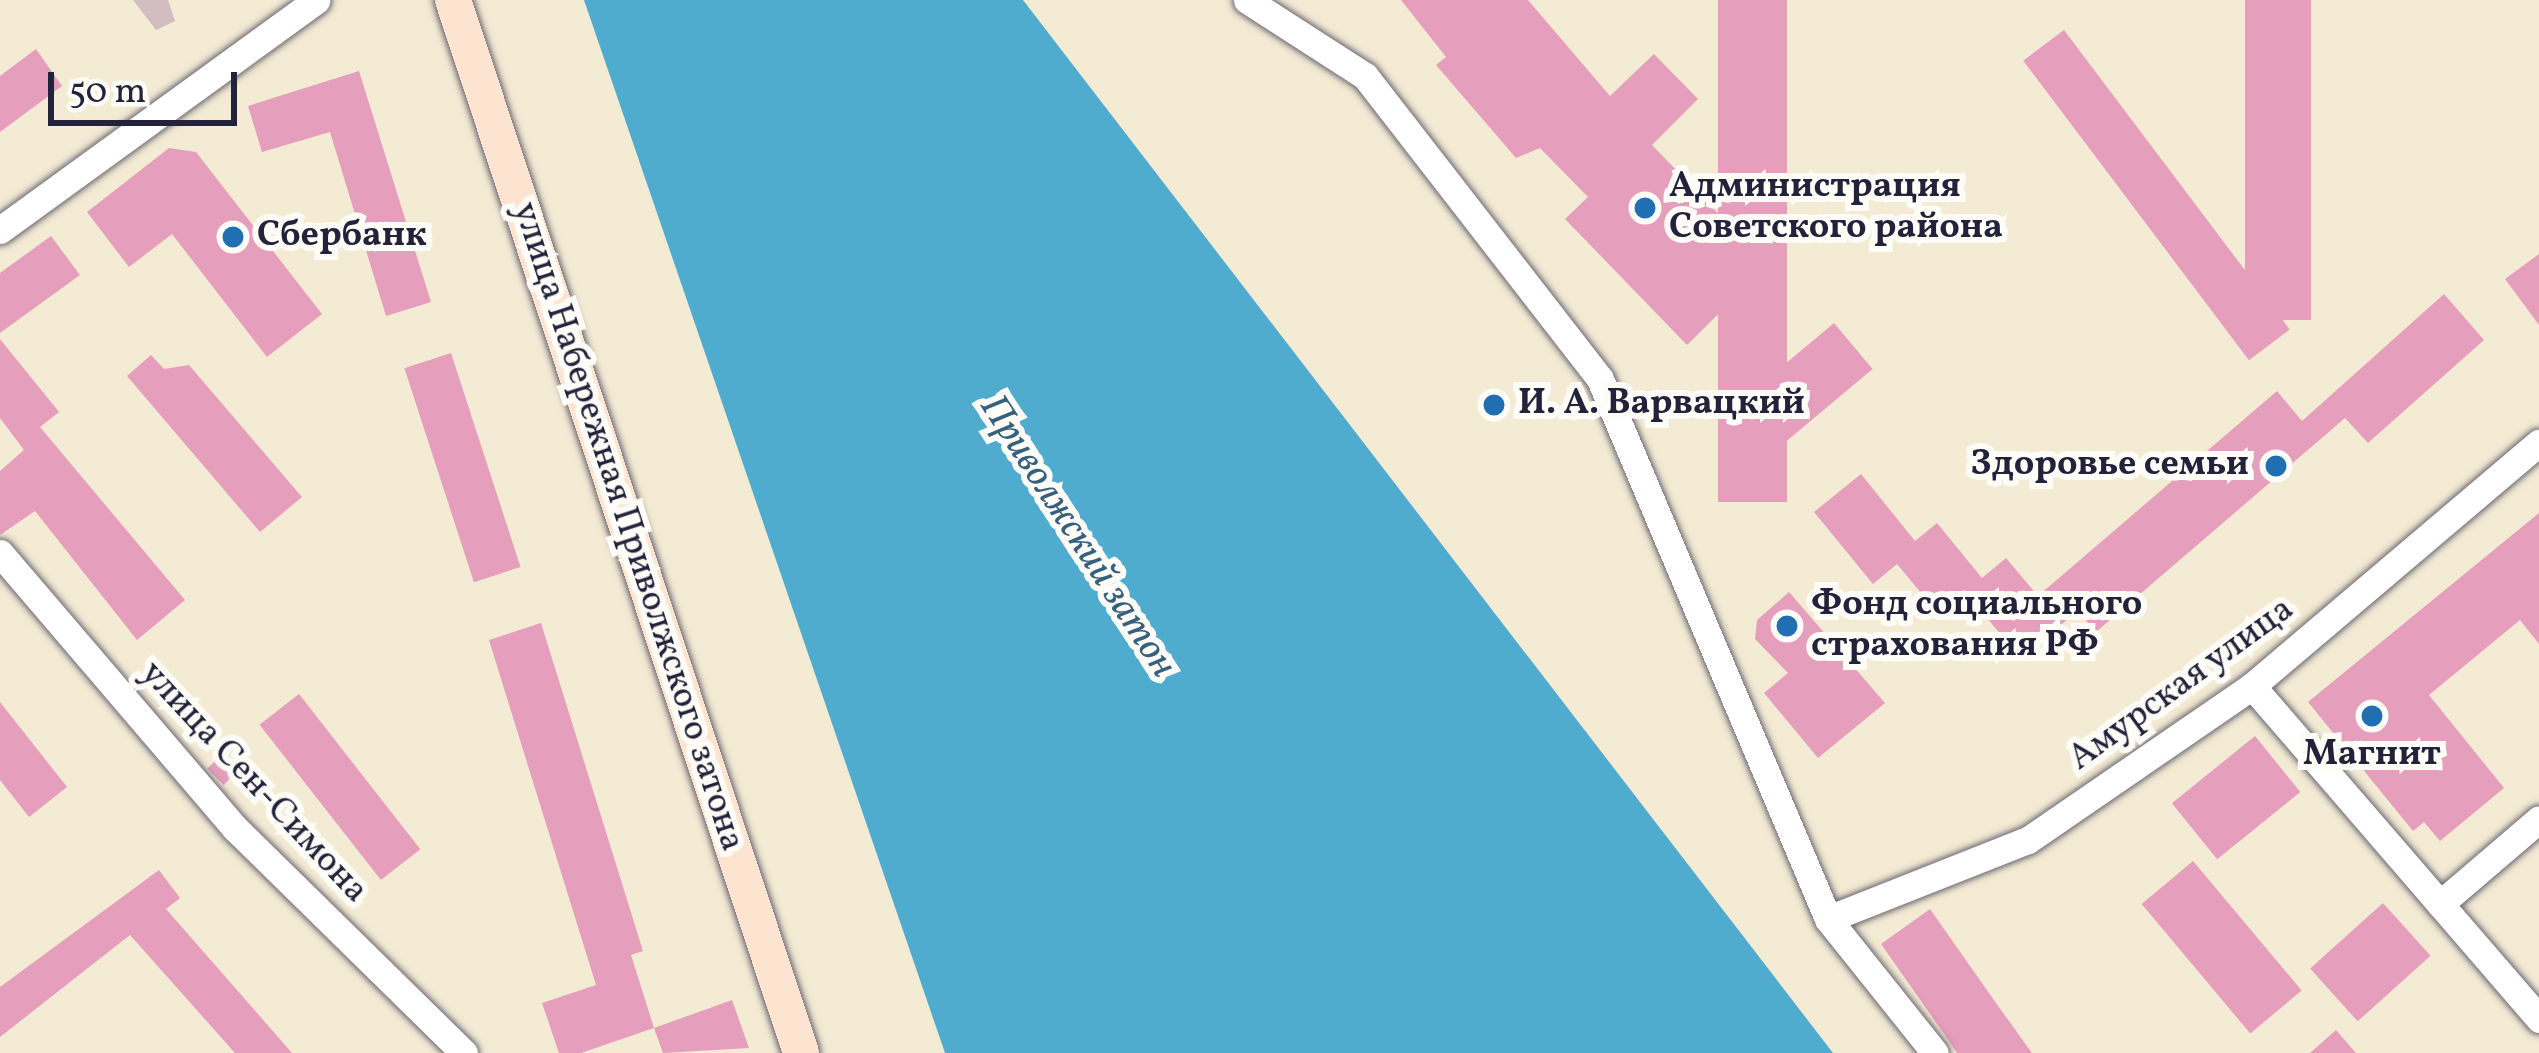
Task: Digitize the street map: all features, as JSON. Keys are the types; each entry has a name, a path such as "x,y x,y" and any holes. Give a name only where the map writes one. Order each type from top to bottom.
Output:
{"main road":[{"name":"улица Набережная Приволжского затона","path":"454,0 801,1053"}],"street":[{"path":"0,230 316,0"},
{"path":"1247,0 1365,76 1600,379 1828,919 1935,1053"},
{"name":"Амурская улица","path":"1828,919 2000,856 2252,686 2539,443"},
{"name":"улица Сен-Симона","path":"0,553 236,828 464,1053"},
{"path":"2252,686 2539,1019"},
{"path":"2440,904 2539,819"}],"shaded area":[{"path":"133,0 168,0 175,21 156,30"}],"water":[{"name":"Приволжский затон","path":"584,0 1023,0 1833,1053 945,1053"}],"building":[{"path":"1401,0 1528,0 1610,96 1654,54 1698,99 1652,145 1768,265 1687,345 1565,219 1588,197 1540,148 1516,158 1436,65 1446,57"},
{"path":"1718,0 1787,0 1787,502 1718,502"},
{"path":"2245,0 2311,0 2311,320 2245,320"},
{"path":"2064,30 2290,329 2249,360 2023,61"},
{"path":"36,49 62,86 0,132 0,76"},
{"path":"359,71 431,302 386,316 330,132 262,152 248,106"},
{"path":"169,148 196,152 322,314 267,357 172,234 129,267 87,212"},
{"path":"51,236 80,275 0,333 0,273"},
{"path":"2539,254 2539,325 2505,279"},
{"path":"2444,294 2484,340 2368,443 2345,418 2096,632 2078,611 2020,658 1964,590 1937,612 1897,564 1873,584 1814,512 1861,474 1915,541 1937,523 1982,578 2006,558 2038,596 2277,391 2302,421"},
{"path":"1834,323 1873,369 1771,454 1732,408"},
{"path":"0,339 59,412 40,427 185,600 137,640 35,511 0,535 0,471 24,450 0,418"},
{"path":"451,353 521,567 474,582 404,368"},
{"path":"151,355 164,369 189,365 302,497 260,532 127,376"},
{"path":"2539,513 2539,644 2520,620 2429,695 2504,788 2440,841 2424,822 2413,831 2308,702"},
{"path":"1789,592 1885,703 1818,758 1764,693 1788,673 1755,639 1757,620"},
{"path":"541,623 643,951 631,955 654,1028 581,1053 559,1053 542,1003 596,985 489,640"},
{"path":"299,694 420,849 381,880 260,725"},
{"path":"0,702 67,787 29,817 0,780"},
{"path":"2255,736 2300,792 2217,859 2172,803"},
{"path":"220,756 236,772 224,785 207,769"},
{"path":"2193,861 2302,990 2250,1034 2142,904"},
{"path":"159,870 180,898 166,909 292,1053 235,1053 130,935 0,1037 0,987"},
{"path":"2383,903 2431,956 2358,1021 2310,969"},
{"path":"1930,909 2032,1053 1957,1053 1881,944"},
{"path":"732,1000 749,1048 663,1053 654,1028"},
{"path":"2336,1030 2356,1053 2310,1053"}],"place":[{"name":"Администрация Советского района","path":"1645,208"},
{"name":"Сбербанк","path":"233,237"},
{"name":"И. А. Варвацкий","path":"1494,405"},
{"name":"Здоровье семьи","path":"2276,466"},
{"name":"Фонд социального страхования РФ","path":"1787,626"},
{"name":"Магнит","path":"2372,716"}]}
